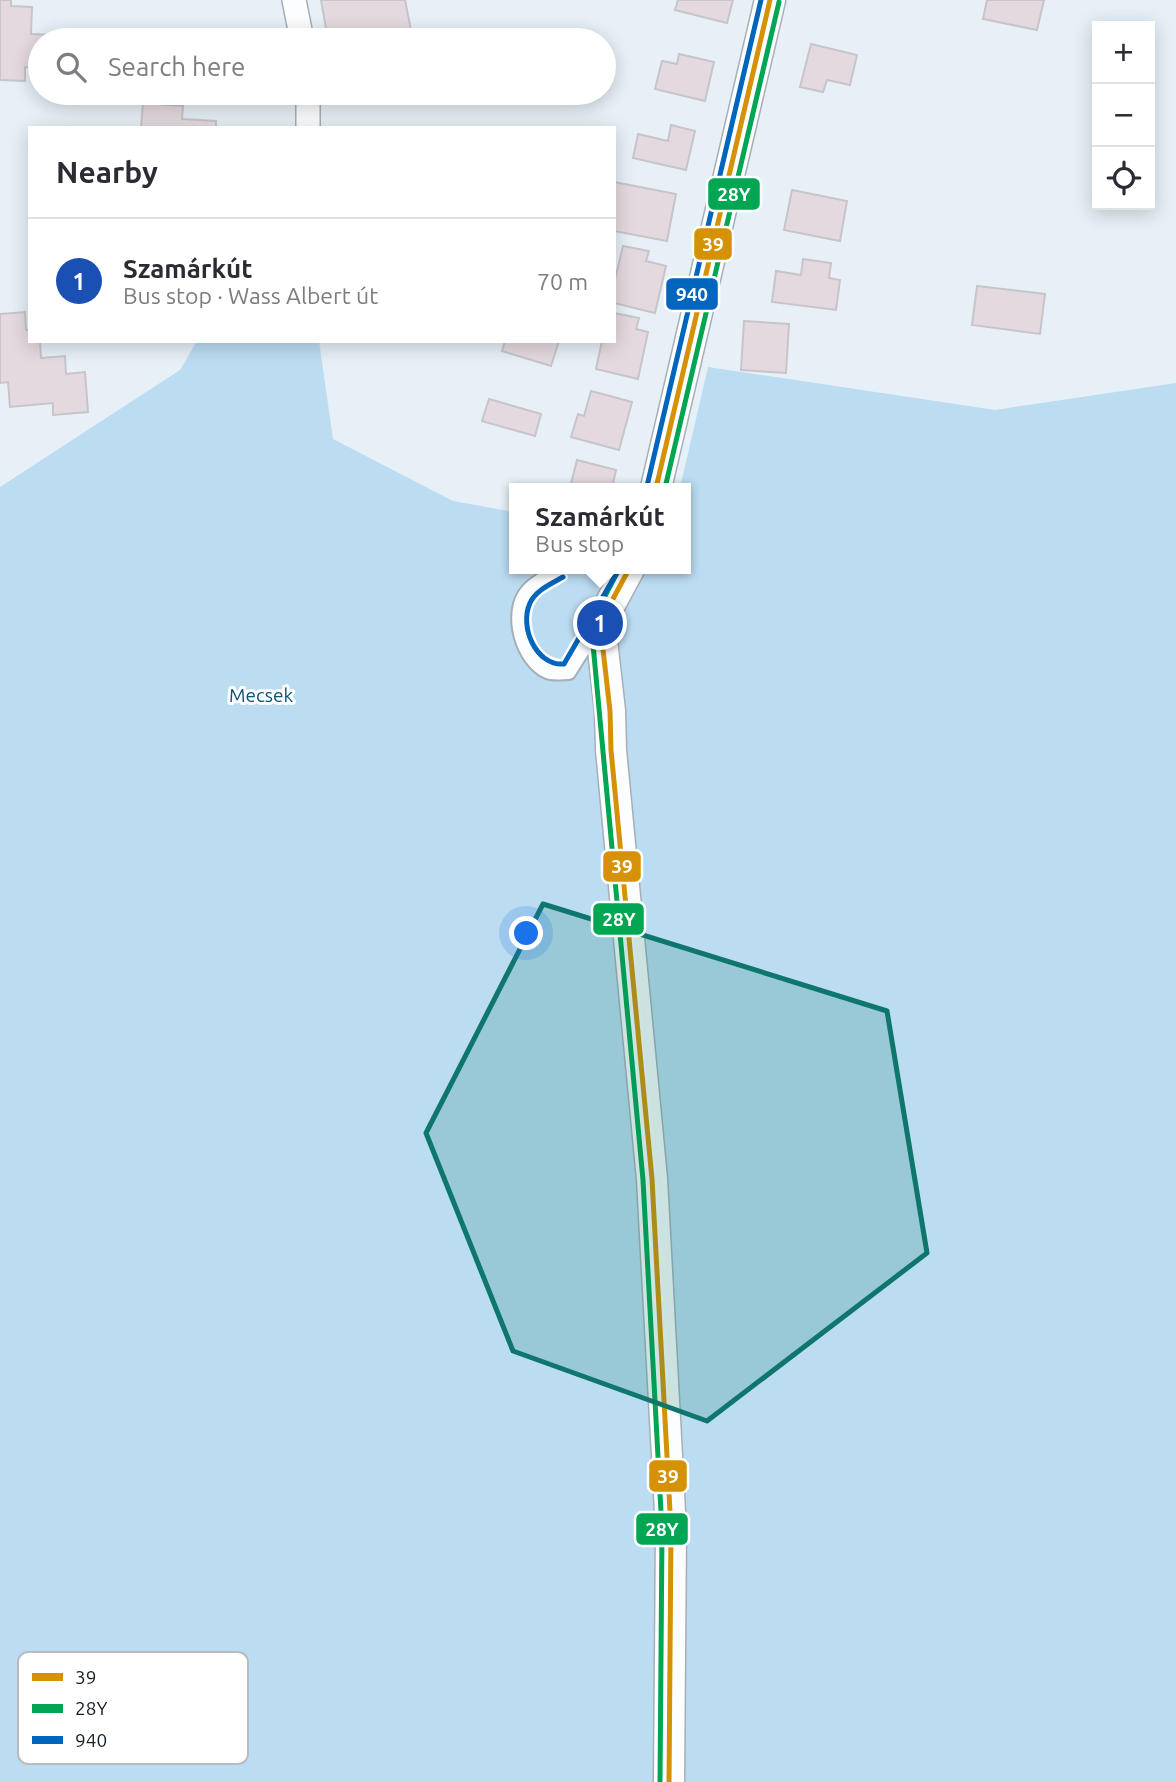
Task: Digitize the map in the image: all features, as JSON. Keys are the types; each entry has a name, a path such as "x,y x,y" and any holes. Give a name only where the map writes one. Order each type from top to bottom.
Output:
{"street":[{"path":"294,0 300,28"},
{"path":"657,483 770,0"},
{"path":"308,105 308,126"},
{"path":"626,574 600,623 652,1193 671,1530 669,1782"}],"lane":[{"path":"552,574 527,591 518,612 521,637 531,661 549,674 569,673 600,623"}],"highlighted area":[{"path":"543,904 887,1011 927,1253 707,1421 513,1351 426,1133"}],"green space":[{"name":"Mecsek","path":"196,343 319,343 333,439 453,501 509,511 509,574 691,574 691,483 681,483 708,367 995,410 1176,383 1176,1782 0,1782 0,487 180,370"}],"building":[{"path":"0,0 11,0 11,6 32,7 31,28 28,28 28,67 25,67 25,81 0,80"},
{"path":"321,0 405,0 411,28 326,28"},
{"path":"678,0 733,0 727,23 675,10"},
{"path":"987,0 1044,0 1037,30 983,19"},
{"path":"811,44 857,55 850,85 827,80 823,92 800,87"},
{"path":"679,54 714,62 705,101 655,89 662,61 677,64"},
{"path":"143,105 183,106 182,119 216,121 216,126 141,126"},
{"path":"671,125 695,131 686,170 633,158 638,134 668,141"},
{"path":"616,182 676,194 667,241 616,231"},
{"path":"792,190 847,201 840,241 784,230"},
{"path":"623,246 649,251 646,261 666,266 655,313 616,303 616,276"},
{"path":"803,259 831,263 829,278 840,280 836,310 772,302 776,271 801,275"},
{"path":"977,286 1045,294 1040,334 972,325"},
{"path":"25,312 28,343 40,343 41,358 65,356 66,374 85,372 88,412 53,415 53,403 10,407 8,382 0,383 0,314"},
{"path":"616,313 639,318 636,329 648,332 638,379 596,369 602,343 616,343"},
{"path":"744,321 789,324 786,373 741,370"},
{"path":"504,343 558,343 551,366 502,351"},
{"path":"591,391 632,402 619,450 571,437 578,414 584,416"},
{"path":"489,399 541,414 535,436 482,421"},
{"path":"577,460 616,470 613,483 571,483"}],"transit line":[{"name":"940","path":"648,483 761,0"},
{"name":"39","path":"657,483 770,0"},
{"name":"28Y","path":"666,483 779,2"},
{"name":"28Y","path":"616,574 591,623 643,1180 662,1530 660,1782"},
{"name":"940","path":"563,577 536,594 530,603 527,623 532,643 538,652 545,659 564,664 616,574"},
{"name":"39","path":"626,574 600,623 652,1179 671,1530 669,1782"}],"place":[{"name":"Szamárkút","path":"600,623"}]}
